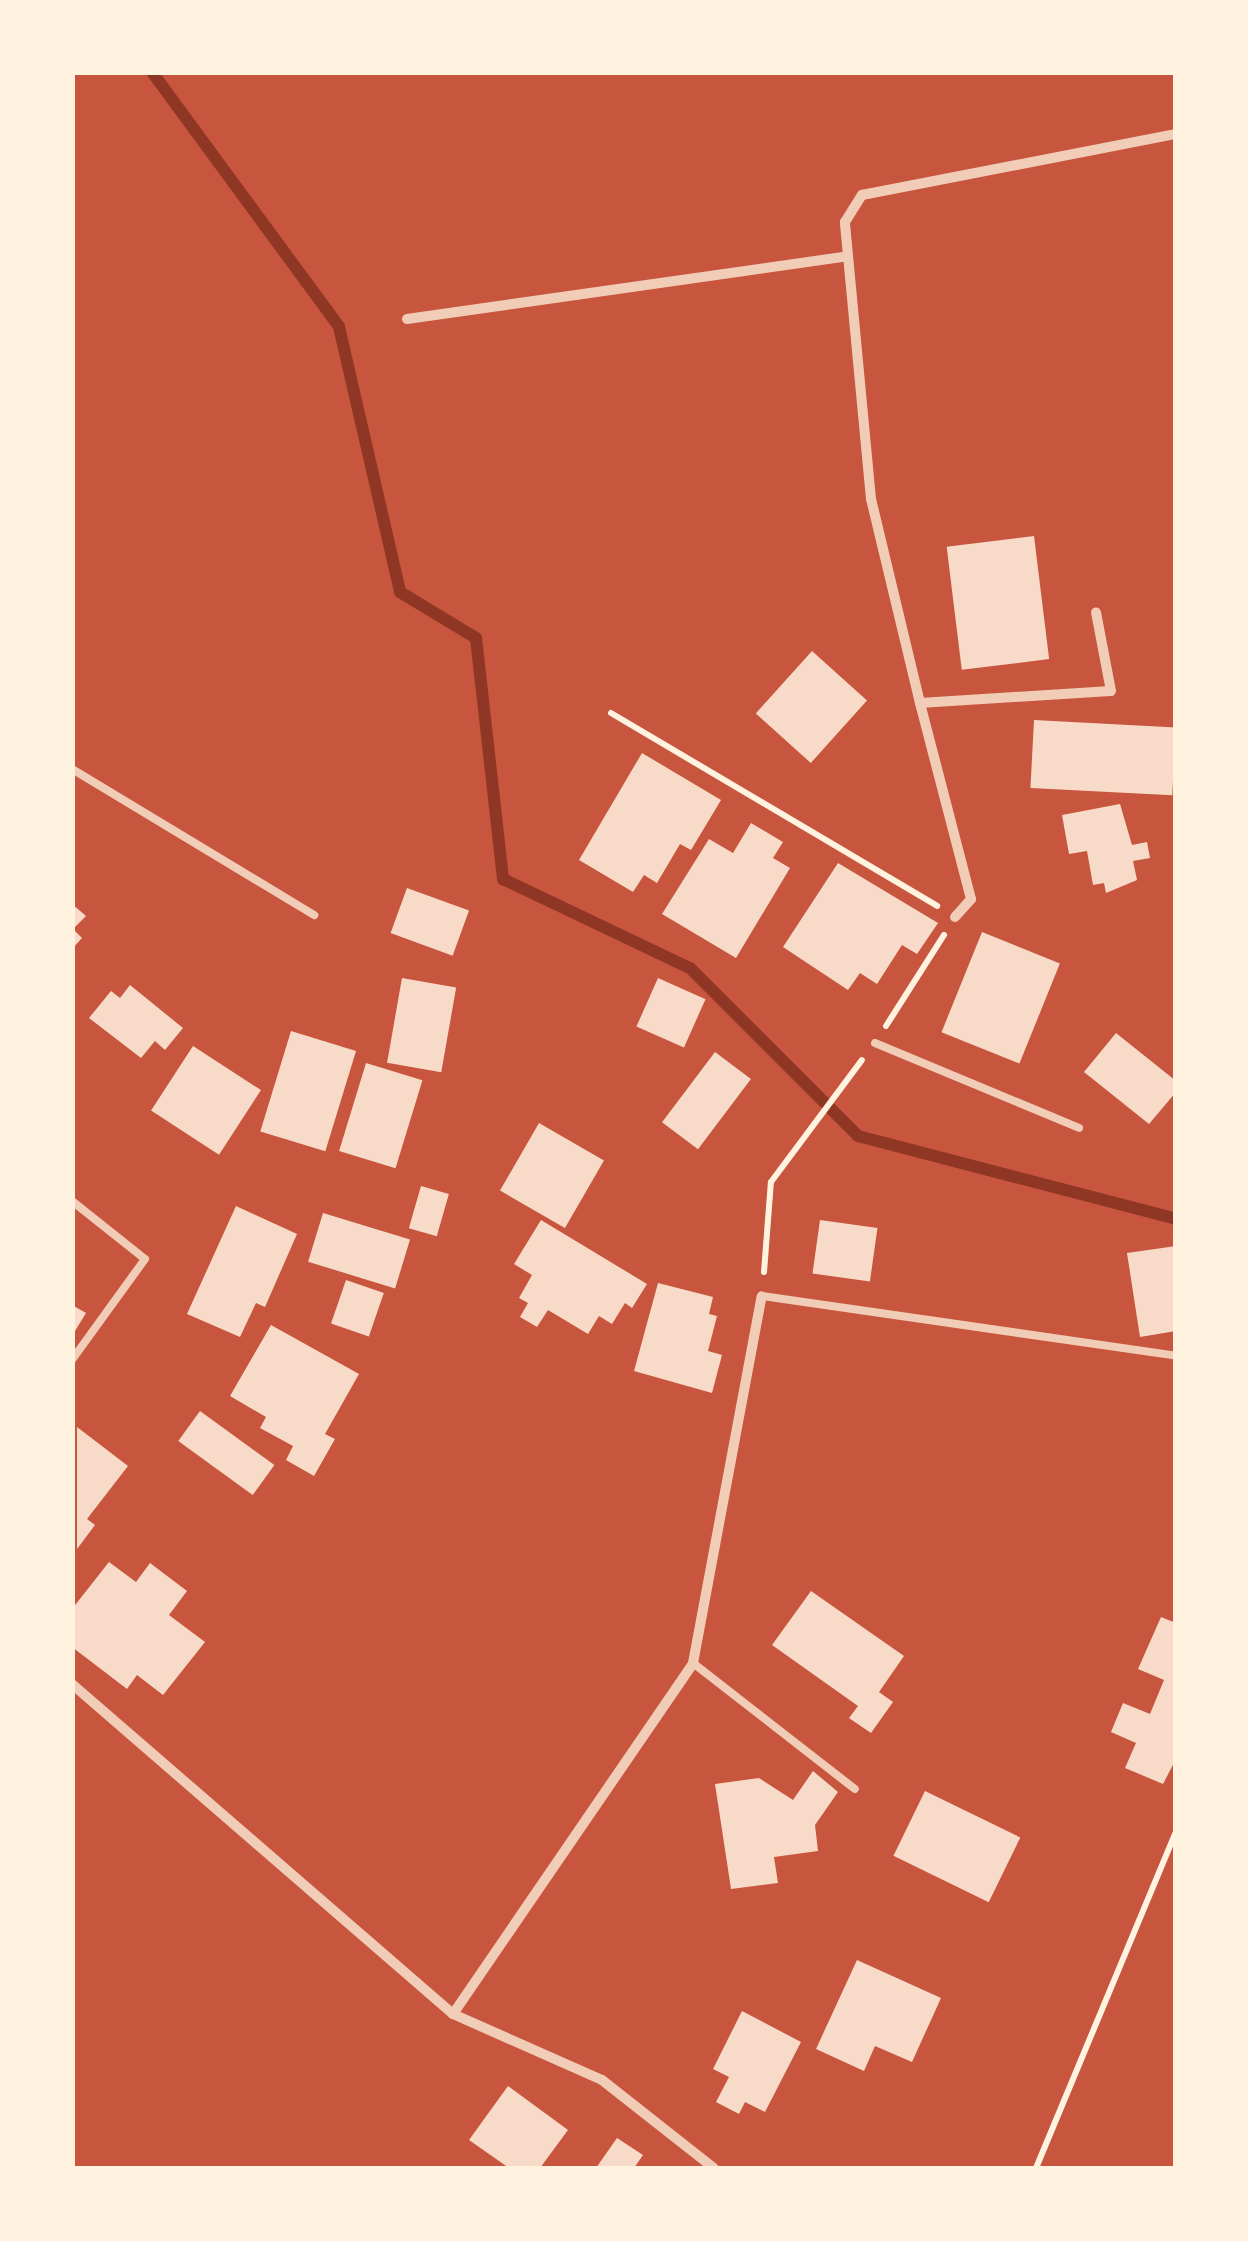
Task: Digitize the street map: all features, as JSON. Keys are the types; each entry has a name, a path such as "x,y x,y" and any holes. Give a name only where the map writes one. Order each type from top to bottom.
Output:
{"street":[{"path":"955,917 971,900 870,498 844,257 845,222 862,195 1176,134"},
{"path":"408,320 844,257"},
{"path":"920,703 1111,692 1096,612"},
{"path":"453,2014 693,1663 762,1296"},
{"path":"72,1684 453,2014 602,2080 714,2168"}],"lane":[{"path":"72,770 314,915"},
{"path":"875,1043 1079,1128"},
{"path":"72,1200 145,1259 72,1360"},
{"path":"762,1296 1176,1356"},
{"path":"693,1663 855,1789"}],"path":[{"path":"611,713 955,917 875,1043 771,1182 762,1296"},
{"path":"1036,2168 1176,1832"}],"building":[{"path":"1034,536 1049,659 962,670 947,547"},
{"path":"812,651 867,701 811,763 756,713"},
{"path":"1034,720 1176,727 1172,795 1030,788"},
{"path":"642,753 721,800 691,850 680,844 657,883 644,875 633,892 579,860"},
{"path":"1120,804 1132,845 1147,842 1150,858 1133,861 1137,880 1106,893 1104,883 1093,885 1087,851 1069,854 1062,815"},
{"path":"751,823 783,842 773,858 790,868 736,958 662,914 709,839 733,853"},
{"path":"838,863 938,923 917,954 902,945 877,984 860,973 848,990 783,947"},
{"path":"407,888 469,911 453,956 391,933"},
{"path":"72,904 86,916 73,929 82,938 72,949"},
{"path":"982,932 1060,963 1019,1064 942,1032"},
{"path":"402,978 456,988 441,1072 387,1063"},
{"path":"658,978 706,999 684,1048 636,1026"},
{"path":"130,985 183,1028 165,1050 155,1041 141,1058 89,1018 111,991 120,998"},
{"path":"291,1031 356,1051 325,1151 260,1131"},
{"path":"1116,1033 1176,1081 1176,1092 1149,1124 1084,1072"},
{"path":"193,1046 261,1090 219,1155 151,1111"},
{"path":"715,1052 751,1079 698,1149 662,1122"},
{"path":"366,1063 422,1080 396,1168 339,1151"},
{"path":"539,1123 604,1160 565,1228 500,1191"},
{"path":"421,1186 449,1194 437,1236 409,1228"},
{"path":"236,1206 297,1234 265,1307 256,1303 240,1337 187,1314"},
{"path":"323,1213 410,1240 395,1288 308,1262"},
{"path":"541,1220 647,1284 632,1308 625,1303 612,1324 599,1316 588,1334 548,1310 537,1327 520,1317 528,1303 519,1298 532,1275 514,1264"},
{"path":"820,1220 877,1228 870,1282 812,1273"},
{"path":"1176,1246 1176,1331 1140,1337 1127,1253"},
{"path":"346,1280 384,1293 369,1337 331,1323"},
{"path":"658,1283 713,1297 709,1314 717,1316 708,1351 722,1355 712,1393 634,1371"},
{"path":"72,1305 86,1313 72,1336"},
{"path":"271,1325 359,1374 325,1434 335,1439 314,1476 286,1460 293,1446 260,1428 266,1417 230,1396"},
{"path":"200,1411 274,1465 253,1495 178,1441"},
{"path":"77,1427 128,1466 87,1519 95,1525 77,1549"},
{"path":"109,1562 136,1582 150,1563 187,1591 169,1615 205,1642 163,1695 137,1675 127,1689 72,1647 72,1609"},
{"path":"811,1591 904,1656 879,1692 893,1702 871,1733 849,1718 858,1706 772,1645"},
{"path":"1161,1617 1176,1623 1176,1759 1163,1784 1125,1768 1136,1743 1111,1732 1123,1703 1150,1714 1164,1680 1138,1669"},
{"path":"813,1771 838,1792 815,1825 818,1851 774,1857 778,1883 731,1889 715,1784 759,1778 793,1800"},
{"path":"925,1791 1020,1837 989,1902 893,1856"},
{"path":"857,1960 941,1998 912,2062 875,2046 864,2071 816,2049"},
{"path":"742,2011 801,2042 765,2112 745,2102 739,2114 716,2102 729,2077 713,2069"},
{"path":"508,2086 568,2130 540,2168 509,2168 469,2140"},
{"path":"617,2138 643,2155 634,2168 596,2168"}],"waterway":[{"path":"152,72 339,327 400,592 476,638 503,879 690,968 858,1136 1176,1219"}]}
